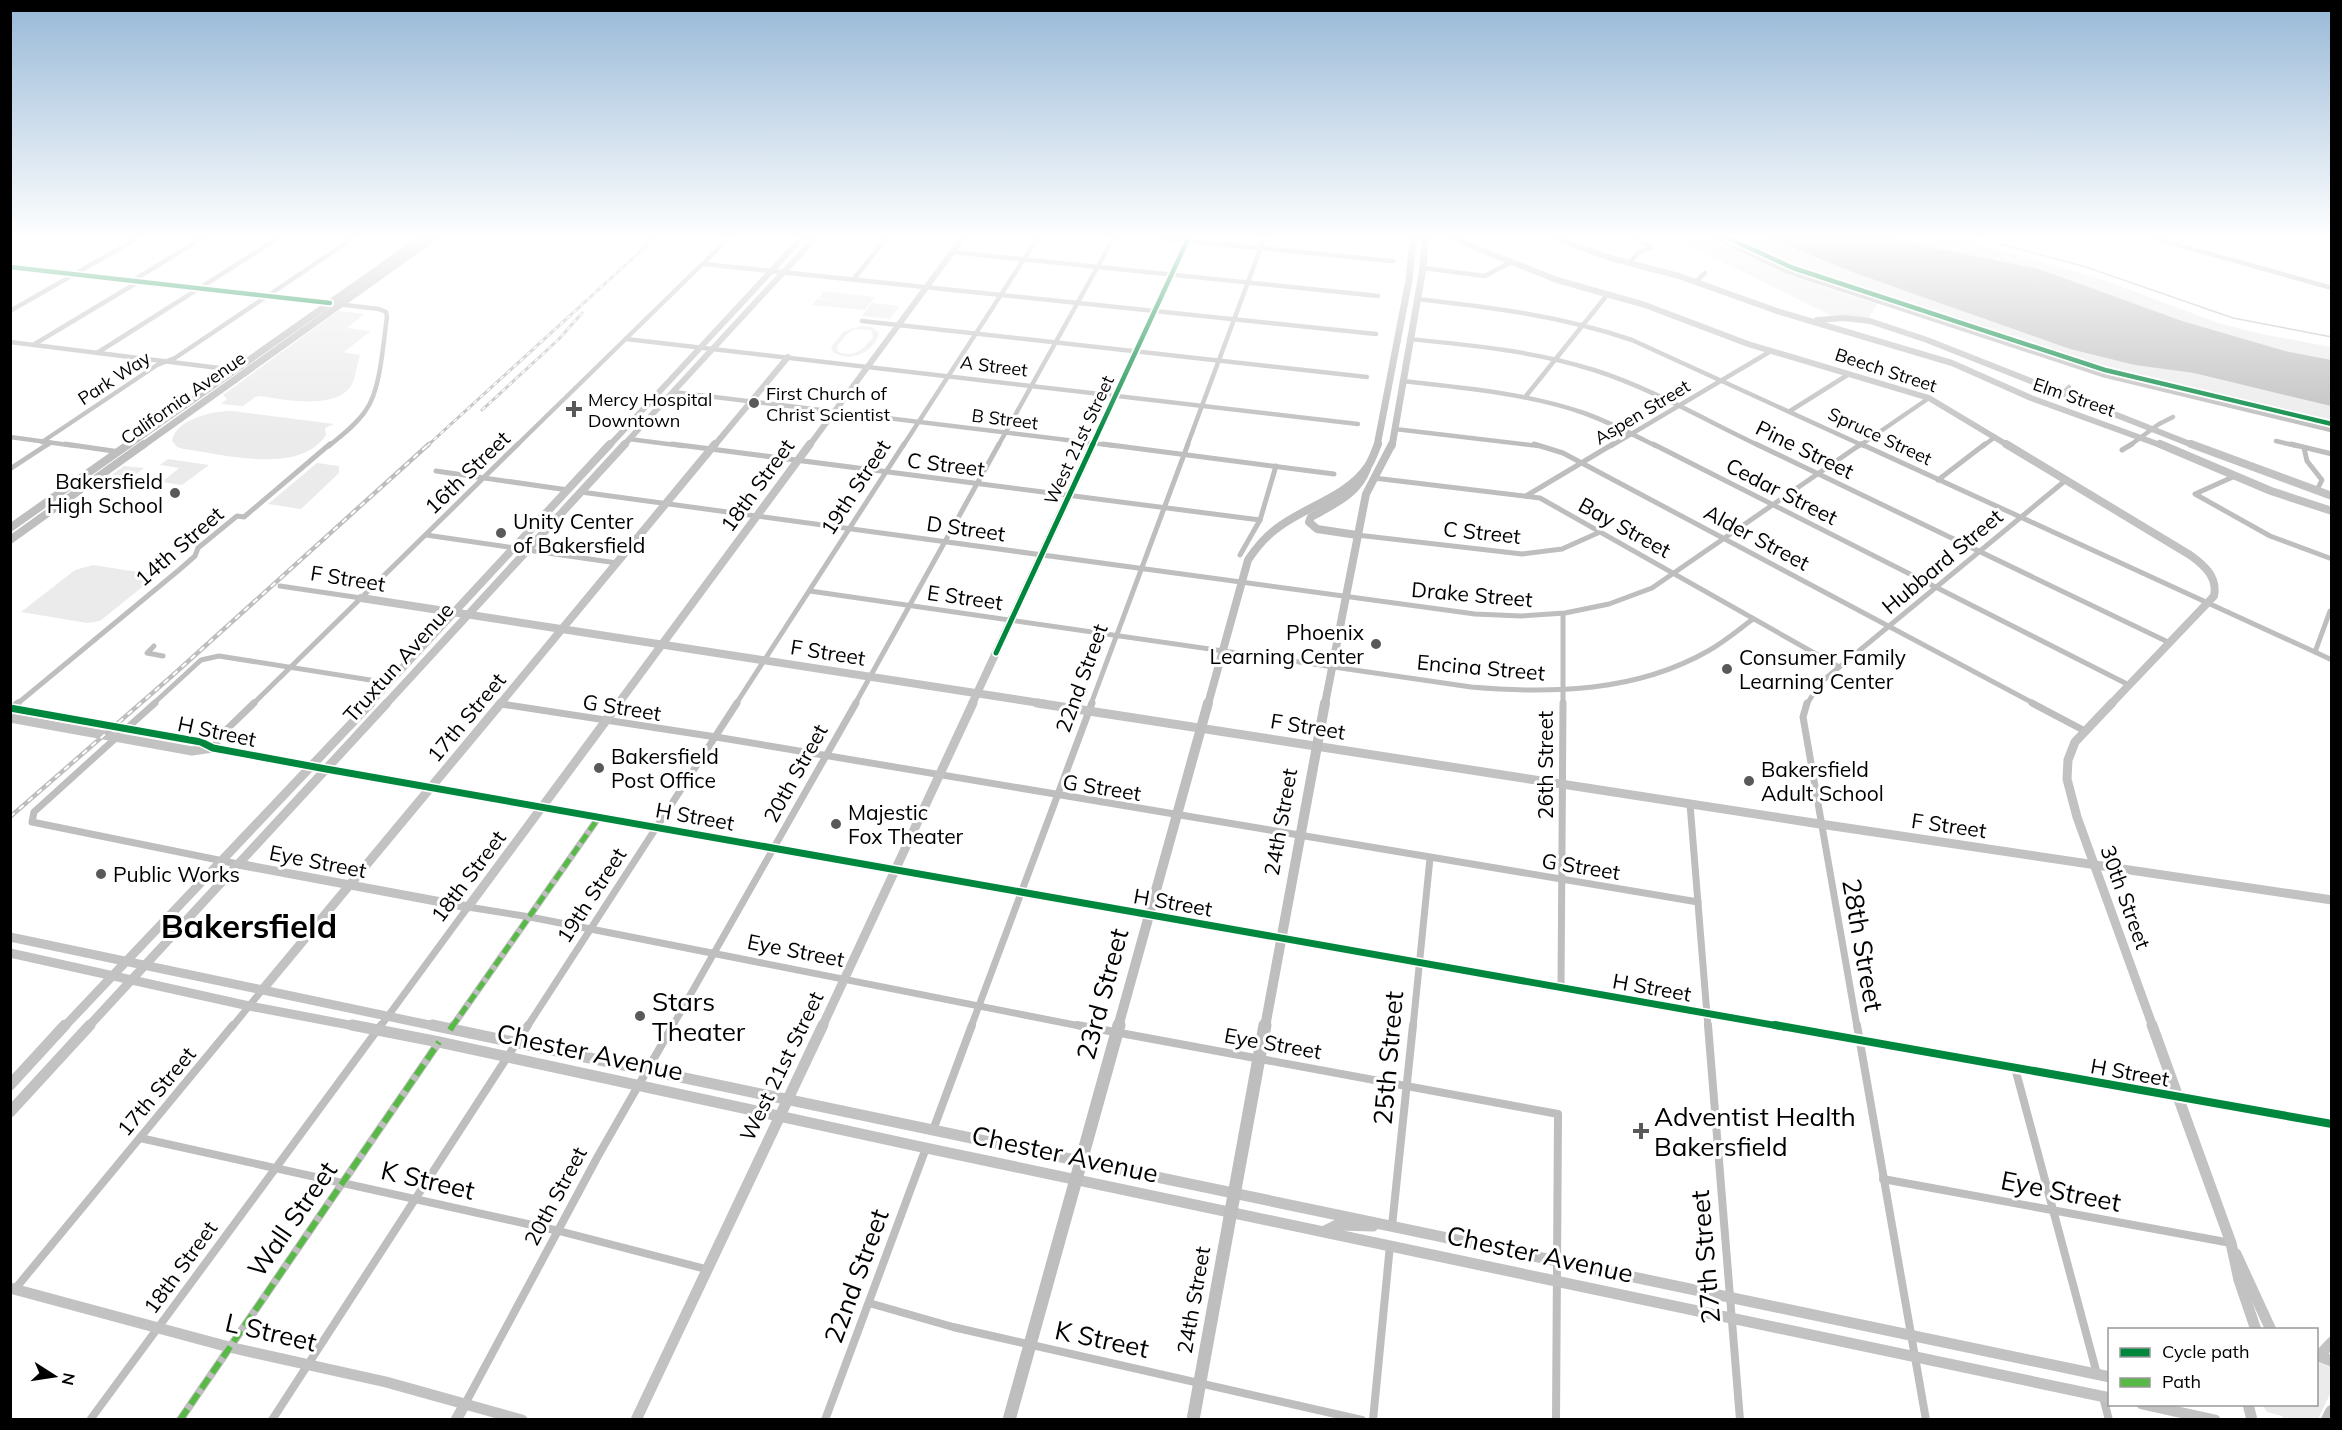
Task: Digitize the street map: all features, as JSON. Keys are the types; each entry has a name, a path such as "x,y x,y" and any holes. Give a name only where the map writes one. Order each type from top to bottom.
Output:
{"highway":[{"path":"2328,1419 2331,1412"}],"main road":[{"name":"California Avenue","path":"10,528 326,306"},
{"name":"California Avenue","path":"10,540 339,306"},
{"path":"1357,535 1317,529 1309,522 1311,517 1341,501 1360,485 1378,444 1403,306"},
{"name":"24th Street","path":"1193,1419 1280,938 1357,535 1366,494 1389,454 1415,306"},
{"path":"1241,582 1250,555 1266,535 1340,492 1369,464"},
{"name":"23rd Street","path":"1009,1419 1241,582"}],"street":[{"path":"33,345 96,306"},
{"path":"97,353 172,306"},
{"name":"Park Way","path":"42,442 158,364 175,358 252,306"},
{"name":"14th Street","path":"11,708 195,556 198,548 237,516 244,517 350,428 367,409 374,392 387,318 386,312 380,309 355,306"},
{"name":"16th Street","path":"213,748 228,728 660,306"},
{"name":"Truxtun Avenue","path":"10,1085 124,961 312,766 739,306"},
{"name":"Truxtun Avenue","path":"10,1112 752,306"},
{"name":"18th Street","path":"90,1419 912,306"},
{"name":"19th Street","path":"272,1419 993,306"},
{"name":"20th Street","path":"456,1419 638,1086 776,848 1076,306"},
{"path":"1094,306 1376,334"},
{"name":"West 21st Street","path":"636,1419 896,870 1157,306"},
{"name":"22nd Street","path":"933,1131 1238,306"},
{"name":"Spruce Street","path":"1473,306 1526,312 1584,324 1648,346 2331,660"},
{"path":"1526,396 1598,306"},
{"name":"Beech Street","path":"1647,306 1771,351 1929,398 2198,561 2210,573 2216,585 2214,596 2208,603"},
{"name":"Elm Street","path":"1765,306 1957,364 2047,407 2142,437 2271,491 2331,511"},
{"name":"Elm Street","path":"1804,319 1838,319 1878,323 2062,393 2150,430 2331,496"},
{"path":"1833,328 1838,319"},
{"path":"862,321 1367,377"},
{"name":"A Street","path":"626,339 1358,424"},
{"name":"Pine Street","path":"1409,339 1513,350 1556,358 1605,373 2170,643"},
{"path":"10,342 235,370"},
{"name":"Aspen Street","path":"1526,496 1771,351"},
{"name":"17th Street","path":"12,1290 788,357"},
{"path":"1957,364 1967,357"},
{"path":"1790,411 1849,374"},
{"name":"Cedar Street","path":"1402,381 1526,396 1575,409 1632,434 2129,685"},
{"path":"2062,393 2069,387"},
{"name":"B Street","path":"672,392 1334,474"},
{"name":"Drake Street","path":"1346,597 1497,616 1563,614 1598,608 1627,599 1652,588 1674,574 1929,398"},
{"path":"2122,450 2142,437 2156,424 2173,417"},
{"path":"624,428 627,432 621,442 626,442"},
{"name":"Alder Street","path":"1395,429 1532,444 1563,453 2085,731"},
{"path":"10,437 131,453"},
{"path":"1938,480 1995,437"},
{"path":"2276,441 2331,454"},
{"name":"C Street","path":"626,442 711,450 1260,520"},
{"path":"10,469 50,443"},
{"path":"2304,448 2307,461 2322,480 2317,490"},
{"path":"1240,555 1260,520 1276,466"},
{"path":"436,471 568,490 571,491 572,502"},
{"path":"2235,476 2195,494 2270,536 2331,559"},
{"name":"Bay Street","path":"1374,478 1540,498 1839,667"},
{"path":"578,480 578,489 581,492"},
{"name":"Hubbard Street","path":"1839,667 2066,480"},
{"name":"D Street","path":"581,492 1346,597"},
{"name":"C Street","path":"1357,535 1522,554 1549,552 1570,547 1600,532"},
{"path":"426,535 515,548"},
{"path":"527,550 617,563"},
{"name":"F Street","path":"280,586 1820,824 2331,900"},
{"name":"E Street","path":"810,591 1333,667"},
{"name":"30th Street","path":"2208,603 2085,731 2071,750 2067,773 2072,803 2093,864 2231,1243 2271,1328"},
{"path":"2315,652 2331,611"},
{"name":"26th Street","path":"1561,988 1563,614"},
{"name":"Encina Street","path":"1333,667 1496,689 1563,690 1614,684 1674,667 1707,651 1753,619"},
{"path":"154,646 147,653 163,656"},
{"name":"Eye Street","path":"291,668 219,656 201,660 34,812 32,822 238,864 716,952 978,1007 1558,1114 1557,1261"},
{"name":"28th Street","path":"1839,667 1814,690 1808,699 1803,717 1926,1419"},
{"path":"291,668 389,683"},
{"name":"G Street","path":"501,704 716,737 1698,902"},
{"name":"H Street","path":"11,708 201,742 213,748 326,769 2331,1124"},
{"name":"H Street","path":"11,718 192,751 213,748"},
{"name":"16th Street","path":"201,742 228,728"},
{"name":"27th Street","path":"1690,804 1740,1419"},
{"path":"450,1030 599,817"},
{"name":"25th Street","path":"1392,1226 1430,858"},
{"name":"Chester Avenue","path":"10,937 2103,1376"},
{"name":"Chester Avenue","path":"10,953 249,1006 439,1042 926,1148 2106,1397"},
{"name":"Wall Street","path":"180,1419 439,1042"},
{"path":"2015,1068 2053,1212 2103,1376"},
{"name":"K Street","path":"140,1138 559,1231 706,1269"},
{"name":"22nd Street","path":"825,1419 926,1148"},
{"name":"Eye Street","path":"1883,1179 2231,1243"},
{"path":"1325,1231 1337,1225 1392,1226"},
{"name":"30th Street","path":"2231,1243 2239,1280 2256,1328"},
{"path":"1373,1419 1390,1245"},
{"path":"1556,1419 1557,1261"},
{"name":"L Street","path":"12,1290 229,1347 307,1363 522,1419"},
{"name":"K Street","path":"869,1304 901,1311 935,1323 1029,1345 1362,1419"},
{"path":"2331,1342 2318,1355 2331,1360"},
{"path":"2106,1397 2109,1419"},
{"path":"2152,1406 2215,1419"}],"shaded area":[{"path":"820,306 868,306 865,310"},
{"path":"870,306 899,306 890,319 862,316"},
{"path":"1811,306 1876,306 1868,319 1834,317"},
{"path":"1902,306 2172,306 2221,324 2331,347 2331,427 2110,373"},
{"path":"1948,306 2140,306 2182,321 2285,351 2331,360 2331,406 2194,373 2135,365 2070,349"},
{"path":"338,311 365,314 347,328 371,331 344,352 336,351 360,355 353,382 347,391 325,400 297,401 261,396 255,397 243,406 221,404 227,399 223,395"},
{"path":"860,326 872,327 879,333 867,351 847,356 833,352 831,347 843,332","holes":["855,329 871,330 873,337 858,351 849,354 838,352 837,346 847,334"]},
{"path":"233,411 334,424 325,428 326,435 314,448 298,455 279,459 239,458 184,449 177,447 172,441 180,427 197,417 216,412"},
{"path":"168,459 209,465 182,485 162,482 179,468 160,465"},
{"path":"317,463 339,466 339,473 301,509 268,504"},
{"path":"124,466 144,468 126,482 106,479"},
{"path":"93,565 157,575 100,621 87,623 21,612 75,570"},
{"path":"2318,1362 2332,1367 2331,1392 2318,1419 2283,1419 2282,1416 2267,1412 2263,1406 2318,1406"}],"waterway":[{"path":"1893,306 2104,375 2332,430"},
{"path":"2198,306 2233,318 2332,337"}],"railway":[{"path":"427,446 581,306"},
{"path":"482,410 559,339 582,313"},
{"path":"10,817 173,675 429,444"}],"marked path":[{"path":"450,1030 599,817"},
{"path":"180,1420 439,1042"}],"cycle path":[{"path":"996,653 1157,306"},
{"path":"1908,306 2105,370 2332,424"},
{"path":"10,708 201,742 213,748 326,769 2332,1124"}],"place":[{"name":"First Church of Christ Scientist","path":"754,403"},
{"name":"Mercy Hospital Downtown","path":"574,409"},
{"name":"Bakersfield High School","path":"175,493"},
{"name":"Unity Center of Bakersfield","path":"501,533"},
{"name":"Phoenix Learning Center","path":"1376,644"},
{"name":"Consumer Family Learning Center","path":"1727,669"},
{"name":"Bakersfield Post Office","path":"599,768"},
{"name":"Bakersfield Adult School","path":"1749,781"},
{"name":"Majestic Fox Theater","path":"836,824"},
{"name":"Public Works","path":"101,874"},
{"name":"Stars Theater","path":"640,1016"},
{"name":"Adventist Health Bakersfield","path":"1641,1131"}],"district":[{"name":"Bakersfield","path":"249,925"}]}
